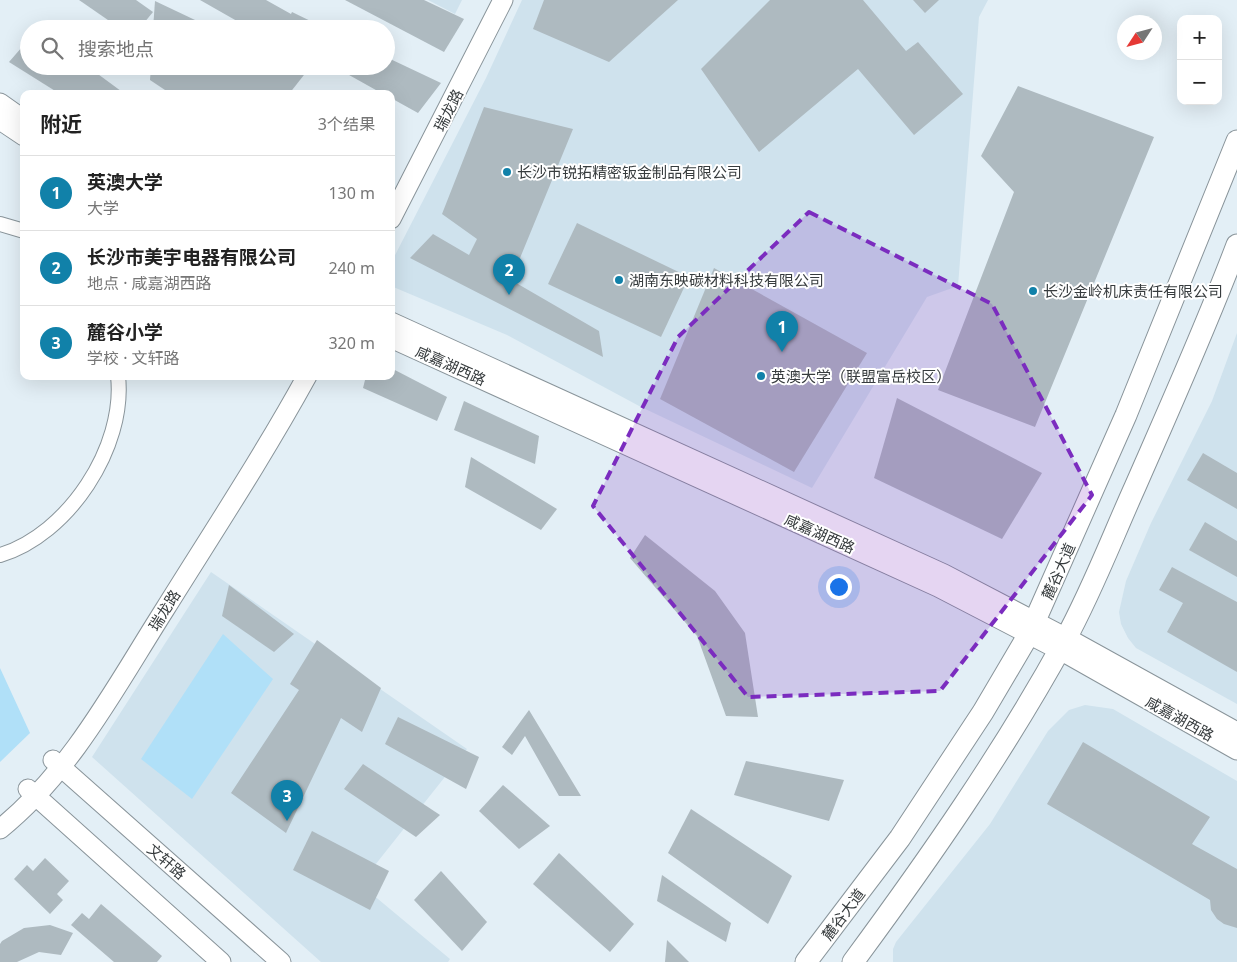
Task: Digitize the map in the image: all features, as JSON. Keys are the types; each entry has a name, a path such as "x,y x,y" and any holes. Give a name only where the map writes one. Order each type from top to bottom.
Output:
{"main road":[{"name":"瑞龙路","path":"395,191 493,0"},
{"name":"瑞龙路","path":"395,211 503,0"},
{"path":"0,103 20,117"},
{"path":"0,120 20,133"},
{"name":"麓谷大道","path":"806,962 905,830 984,712 1032,628 1126,415 1237,141"},
{"path":"853,962 918,875 963,808 1063,644 1174,399 1237,245"},
{"name":"咸嘉湖西路","path":"395,324 944,574 1032,628"},
{"name":"咸嘉湖西路","path":"395,340 1032,628 1237,732"},
{"name":"瑞龙路","path":"57,763 118,669 255,448 294,380"},
{"name":"瑞龙路","path":"0,829 99,714 252,469 305,380"},
{"name":"咸嘉湖西路","path":"1063,644 1237,750"},
{"name":"文轩路","path":"57,763 281,962"},
{"name":"瑞龙路","path":"0,815 32,793"},
{"path":"32,793 221,962"}],"street":[{"path":"0,224 20,230"},
{"path":"0,555 16,550 35,540 56,523 83,492 99,464 113,430 118,380"}],"highlighted area":[{"path":"809,212 992,304 1092,495 940,691 748,697 593,506 678,337"}],"shaded area":[{"path":"428,0 462,0 455,14"},
{"path":"522,0 988,0 979,17 958,286 927,297 812,488 641,407 507,335 395,288 395,255 486,78"},
{"path":"1237,333 1237,704 1136,648 1121,624 1119,612 1126,581 1151,523 1212,401"},
{"path":"211,572 467,749 360,884 450,959 448,962 321,962 92,757"},
{"path":"223,634 273,679 192,799 141,759"},
{"path":"0,668 30,733 0,762"},
{"path":"1085,705 1113,709 1237,781 1237,962 893,962 893,949 896,942 990,824 1048,731 1069,710"}],"building":[{"path":"79,0 136,0 153,12 146,20 108,20"},
{"path":"200,0 266,0 291,14 292,12 308,20 235,20"},
{"path":"345,0 424,0 464,19 444,52 395,26 395,20 383,20"},
{"path":"544,0 678,0 609,62 533,29"},
{"path":"770,0 863,0 906,51 918,42 963,94 914,135 858,69 759,152 701,69"},
{"path":"913,0 939,0 925,13"},
{"path":"155,1 195,20 154,20"},
{"path":"20,49 20,69 9,62"},
{"path":"395,61 441,83 418,113 395,100 395,90 376,90 349,75 395,75"},
{"path":"30,75 99,75 120,90 54,90"},
{"path":"150,75 304,75 292,90 165,90 150,80"},
{"name":"长沙金岭机床责任有限公司","path":"1018,86 1154,137 1035,427 938,390 1014,192 981,156"},
{"name":"长沙市锐拓精密钣金制品有限公司","path":"484,107 573,129 511,280 599,331 603,357 410,258 433,234 469,255 477,239 442,214"},
{"name":"湖南东映碳材料科技有限公司","path":"577,223 689,277 661,337 548,284"},
{"name":"英澳大学（联盟富岳校区）","path":"714,268 867,353 794,472 660,399"},
{"path":"395,370 447,397 437,421 363,388 365,380 395,380"},
{"path":"897,398 1042,473 1002,539 874,478"},
{"path":"464,401 539,436 535,464 454,430"},
{"path":"1203,453 1237,473 1237,509 1187,480"},
{"path":"471,457 557,509 541,530 465,487"},
{"path":"1205,522 1237,541 1237,577 1189,550"},
{"path":"645,535 715,591 745,633 758,717 726,716 697,636 630,558"},
{"path":"1172,567 1237,602 1237,672 1167,632 1183,603 1159,590"},
{"path":"229,585 294,634 274,652 222,616"},
{"path":"317,640 381,688 362,732 341,718 286,833 231,793 299,690 290,684"},
{"path":"529,710 581,796 559,796 525,736 512,755 502,747"},
{"path":"398,717 479,757 466,789 385,744"},
{"path":"1083,742 1210,817 1192,844 1237,869 1237,928 1224,924 1217,919 1211,910 1210,900 1047,804"},
{"path":"746,761 844,780 829,821 734,795"},
{"path":"363,764 440,815 416,837 344,789"},
{"path":"503,785 550,826 519,849 479,811"},
{"path":"691,809 792,876 768,924 668,853"},
{"path":"312,831 389,871 370,910 293,870"},
{"path":"559,853 634,924 610,952 533,884"},
{"path":"45,858 69,881 57,894 63,900 50,914 14,879 27,865 33,871"},
{"path":"441,871 487,922 462,951 414,900"},
{"path":"662,875 731,923 726,942 657,901"},
{"path":"101,904 162,956 157,962 114,962 71,925 82,913 89,919"},
{"path":"50,925 73,933 61,955 39,952 17,962 0,962 0,944 2,941 24,928"},
{"path":"667,940 689,962 665,962"}],"place":[{"name":"长沙市锐拓精密钣金制品有限公司","path":"507,172"},
{"name":"湖南东映碳材料科技有限公司","path":"619,280"},
{"name":"长沙金岭机床责任有限公司","path":"1033,291"},
{"name":"长沙市美宇电器有限公司","path":"509,295"},
{"name":"英澳大学","path":"782,352"},
{"name":"英澳大学（联盟富岳校区）","path":"761,376"},
{"name":"麓谷小学","path":"287,821"}]}
